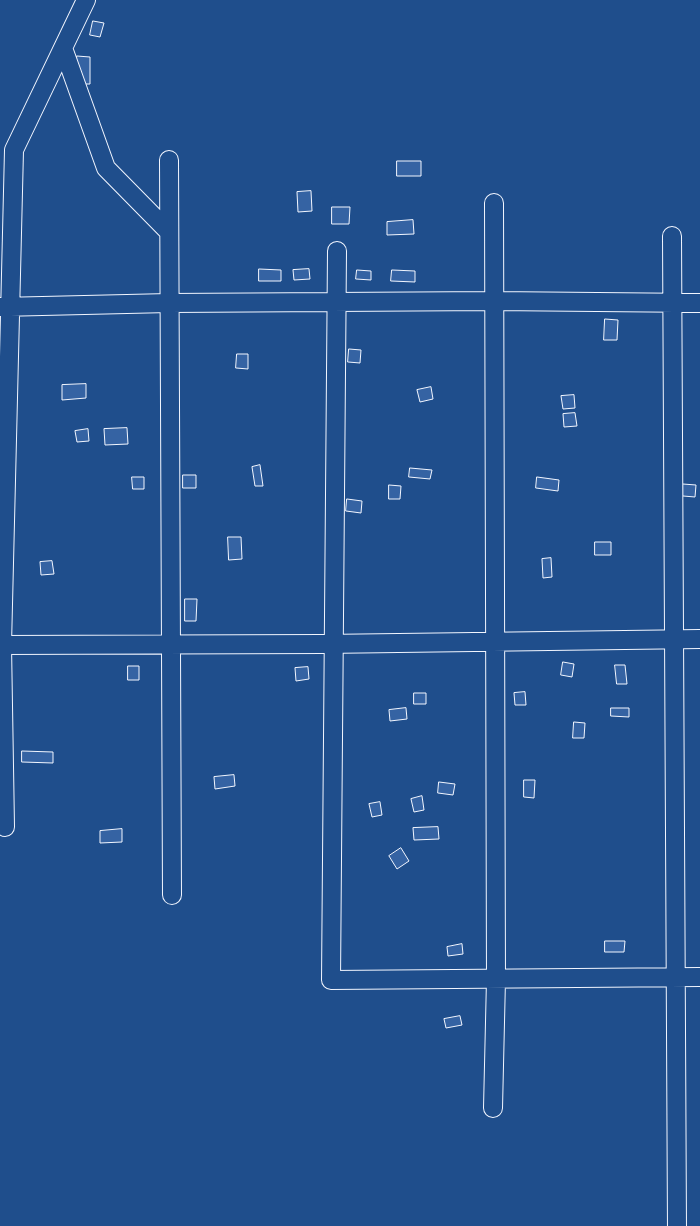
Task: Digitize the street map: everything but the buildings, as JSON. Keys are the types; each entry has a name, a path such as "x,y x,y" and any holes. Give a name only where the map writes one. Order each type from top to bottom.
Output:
{"street":[{"path":"6,827 1,645 5,307 14,150 86,0"},
{"path":"63,48 106,168 170,232"},
{"path":"169,160 172,895"},
{"path":"493,1108 496,979 494,203"},
{"path":"672,236 677,1226"},
{"path":"337,251 331,980 700,977"},
{"path":"5,307 169,303 494,301 700,303"},
{"path":"1,645 334,644 700,639"}]}
